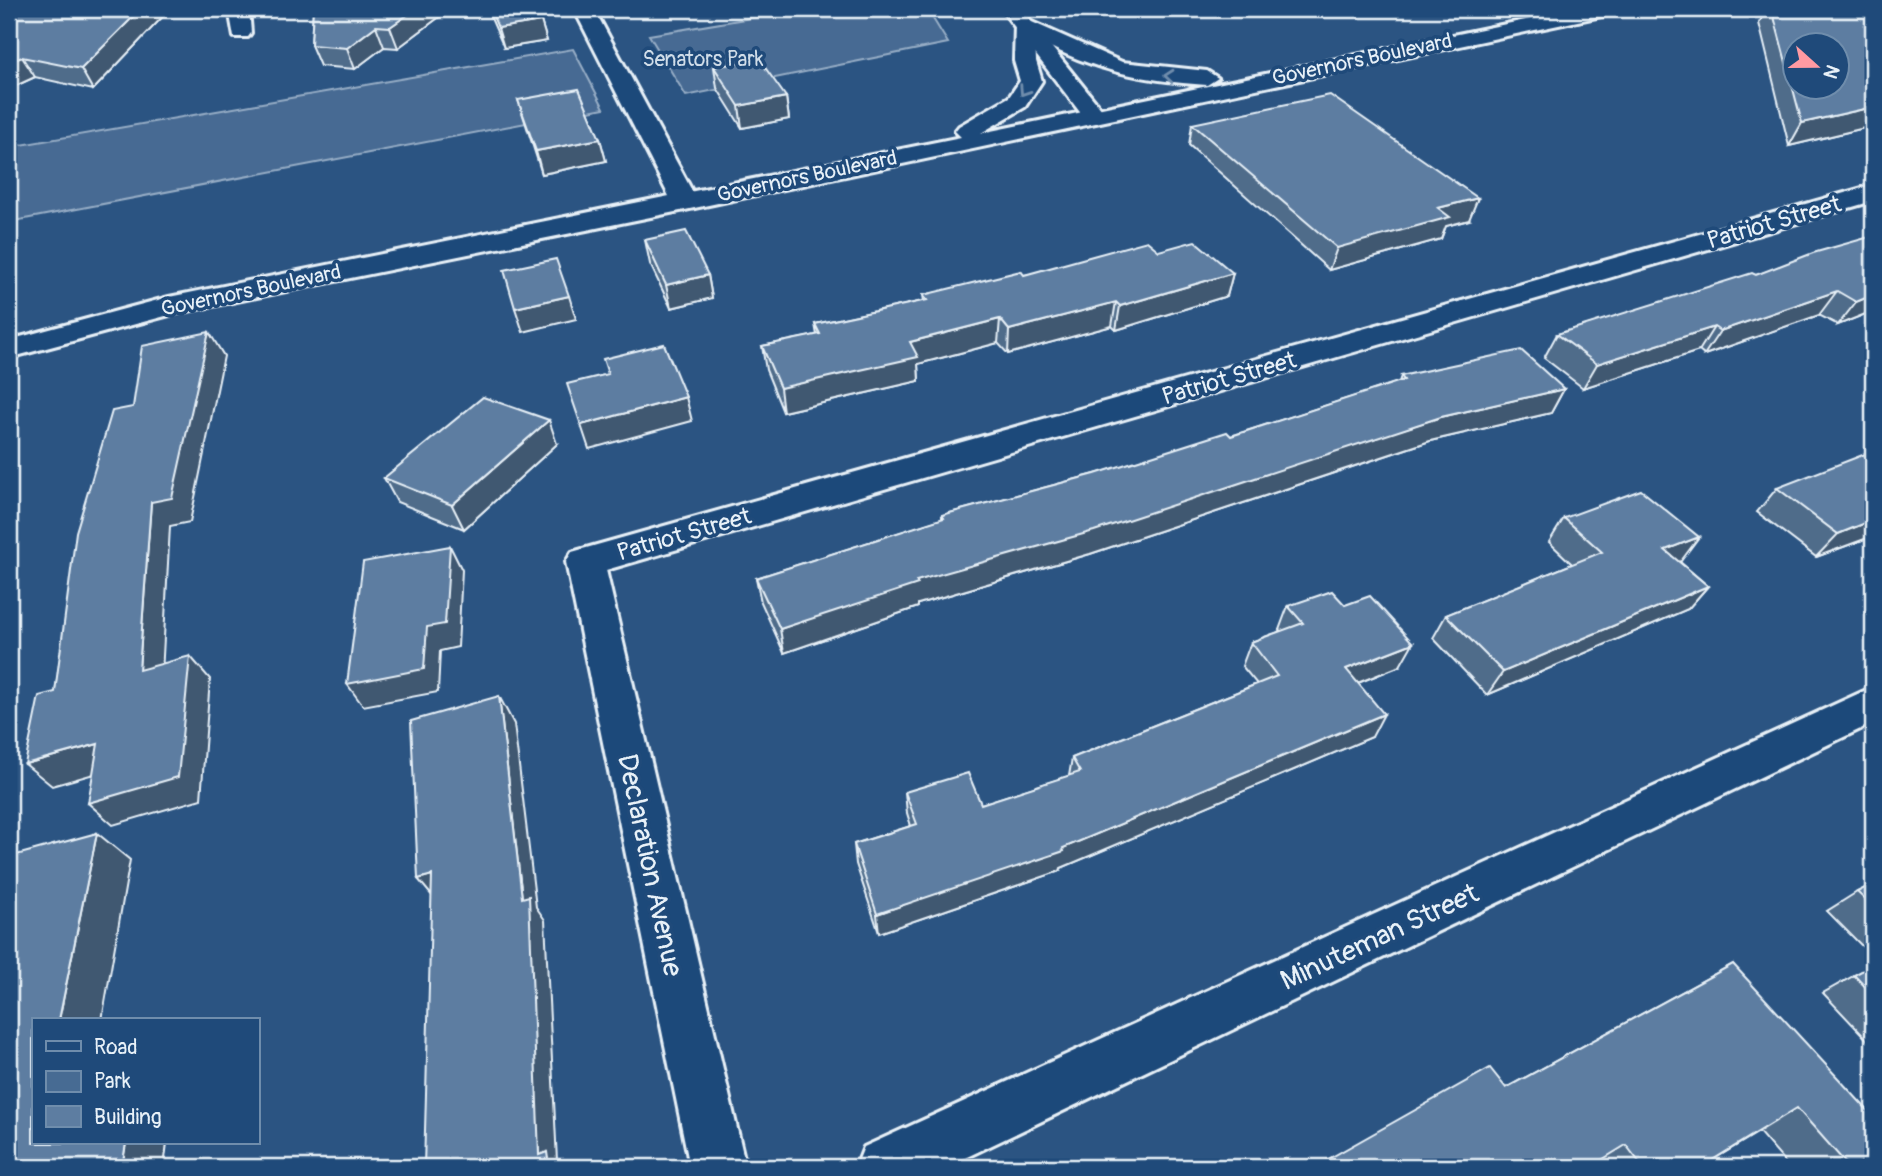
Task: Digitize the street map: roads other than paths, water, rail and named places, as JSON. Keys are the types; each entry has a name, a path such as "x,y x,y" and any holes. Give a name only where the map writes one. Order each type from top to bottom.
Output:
{"street":[{"path":"239,9 242,33"},
{"path":"584,9 685,202"},
{"name":"Governors Boulevard","path":"9,349 169,306 685,202 1606,9"},
{"path":"1018,17 1084,56 1115,66 1147,74 1262,80"},
{"path":"1018,17 1094,115"},
{"path":"942,147 1017,102 1031,81 1024,61 1018,17"},
{"name":"Patriot Street","path":"585,562 1873,194"},
{"name":"Declaration Avenue","path":"585,562 718,1167"},
{"name":"Minuteman Street","path":"884,1167 1873,704"}],"park label":[{"name":"Senators Park","path":"703,59"}]}
